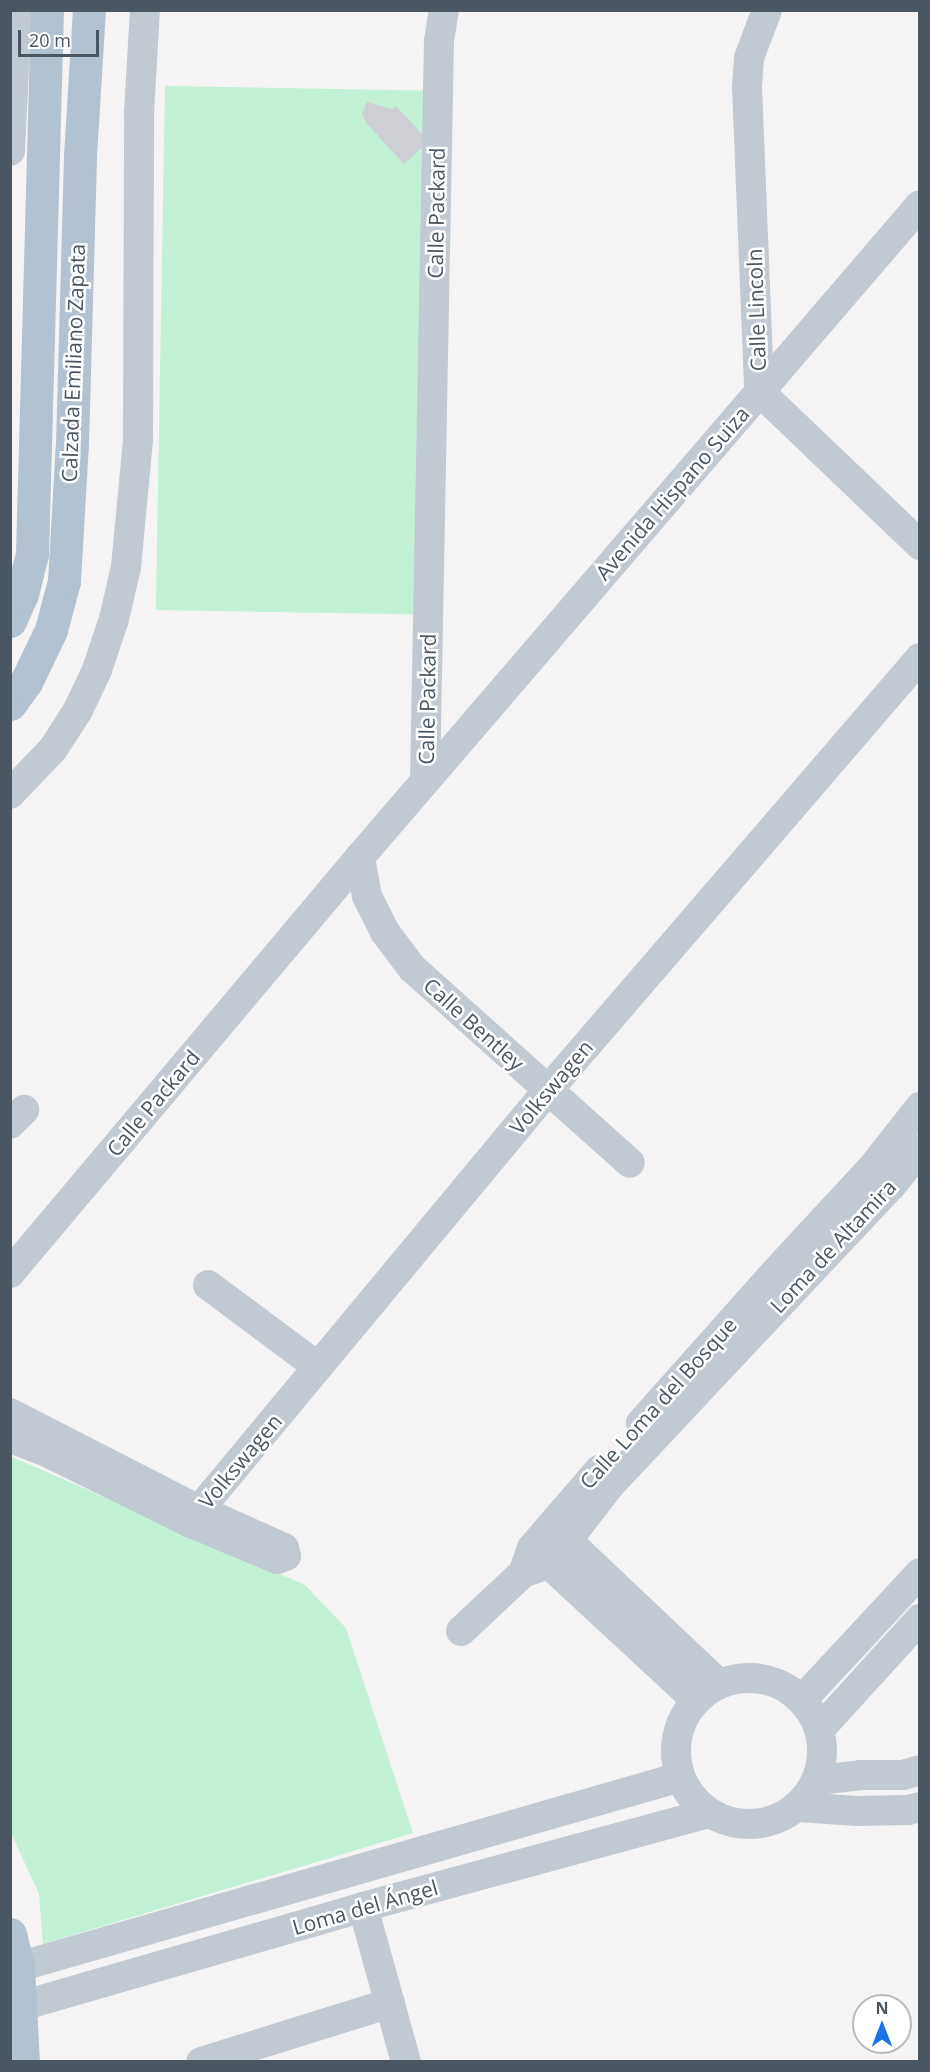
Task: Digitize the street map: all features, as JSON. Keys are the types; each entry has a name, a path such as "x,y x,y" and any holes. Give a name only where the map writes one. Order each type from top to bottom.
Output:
{"main road":[{"name":"Calzada Emiliano Zapata","path":"10,621 22,594 32,554 47,10"},
{"name":"Calzada Emiliano Zapata","path":"10,704 26,682 51,630 64,581 72,444 80,156 89,10"},
{"path":"10,1934 18,1967 23,2061"}],"street":[{"path":"10,151 17,10"},
{"path":"10,794 53,749 78,710 104,650 126,567 138,439 138,113 145,10"},
{"name":"Calle Packard","path":"10,1273 425,781 439,53 444,10"},
{"name":"Calle Lincoln","path":"767,10 749,58 747,87 759,391 920,545"},
{"name":"Avenida Hispano Suiza","path":"425,781 920,205"},
{"name":"Volkswagen","path":"194,1516 548,1090 920,658"},
{"name":"Calle Bentley","path":"360,857 367,896 385,932 412,968 630,1163"},
{"name":"Calle Loma del Bosque","path":"559,1532 770,1278 872,1168 920,1107"},
{"name":"Loma de Altamira","path":"461,1631 535,1561 559,1532 609,1486 891,1186 920,1149"},
{"path":"208,1285 318,1367"},
{"path":"10,1413 194,1516"},
{"path":"10,1438 194,1516"},
{"path":"559,1532 708,1692"},
{"path":"535,1561 708,1692"},
{"path":"802,1700 920,1573"},
{"path":"820,1729 920,1619"},
{"path":"739,1678 760,1678 780,1684 802,1700 820,1729 823,1763 818,1780 810,1794 798,1807 778,1819 755,1825 731,1823 709,1813 691,1798 680,1777 675,1756 677,1736 684,1716 708,1692 739,1678"},
{"path":"818,1780 862,1774 903,1774 920,1770"},
{"name":"Loma del Ángel","path":"18,1967 680,1777"},
{"path":"798,1807 857,1811 908,1810 920,1807"},
{"name":"Loma del Ángel","path":"21,2006 363,1907 709,1813"},
{"path":"363,1907 406,2061"},
{"path":"69,1951 81,1989"},
{"path":"201,2061 390,2003"}],"green space":[{"path":"165,86 432,91 423,615 156,610"},
{"path":"10,1456 305,1585 346,1628 413,1833 43,1944 39,1894 11,1833"}],"building":[{"path":"367,102 392,109 396,106 429,141 404,164 367,124 362,114"}]}
